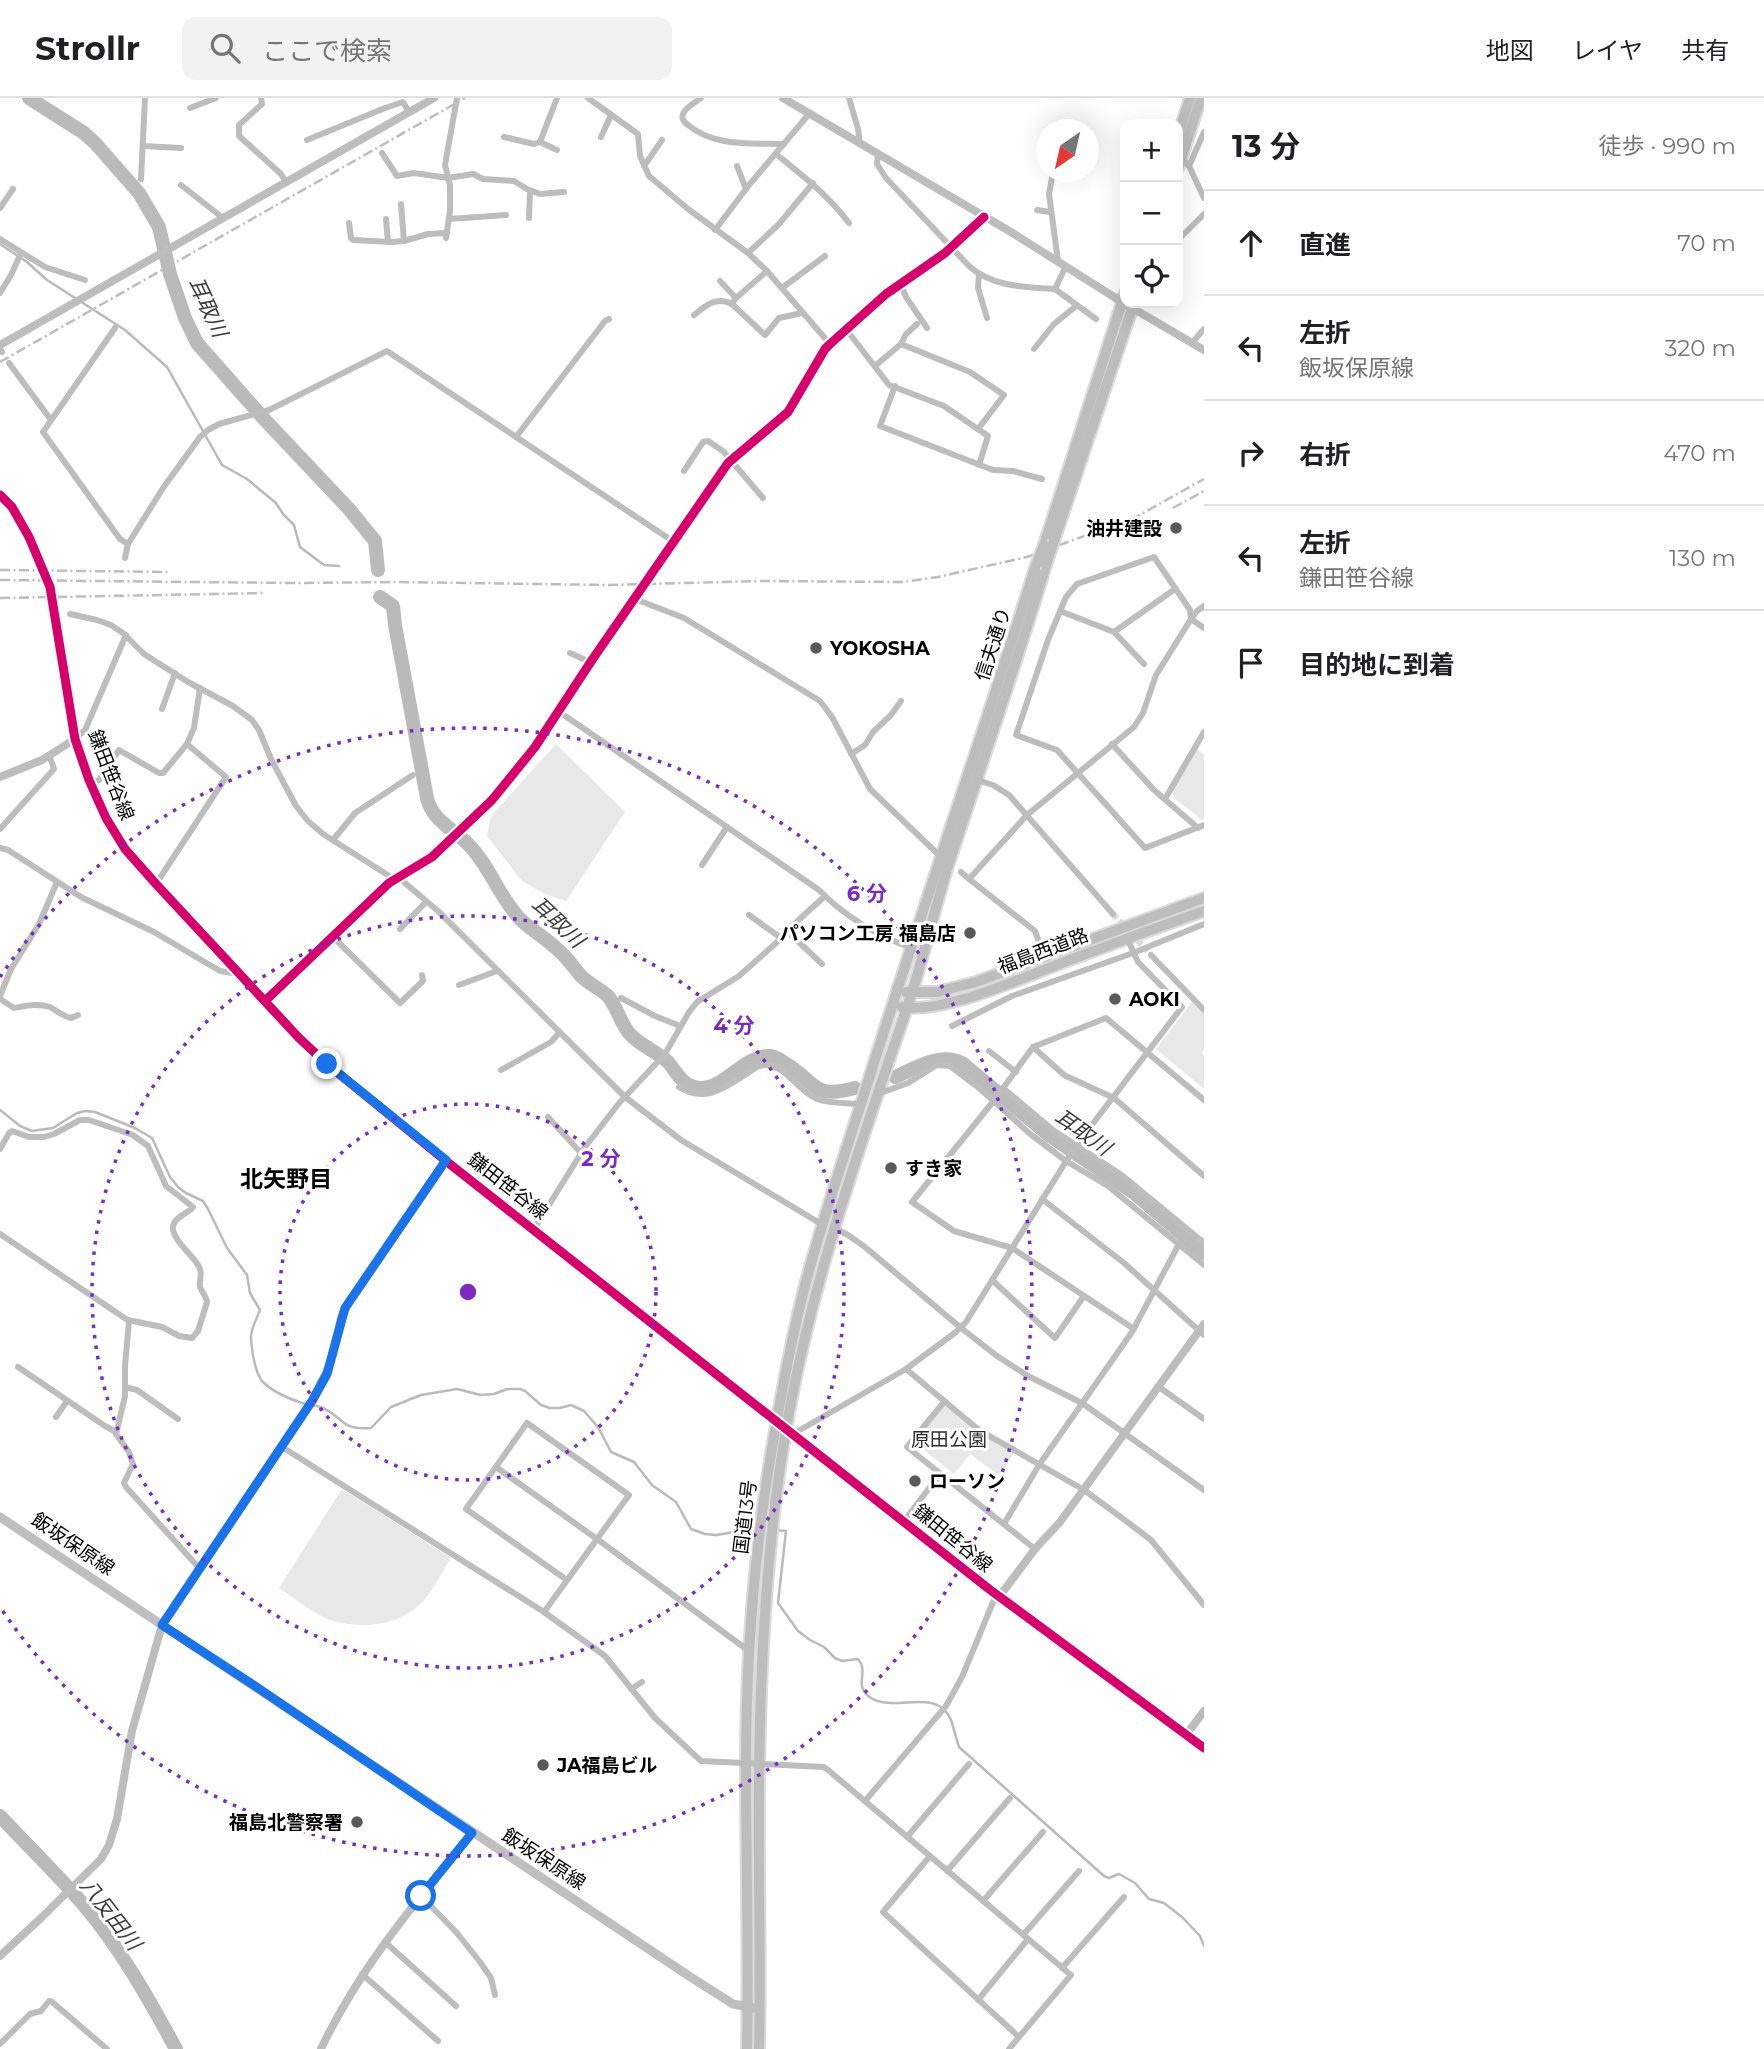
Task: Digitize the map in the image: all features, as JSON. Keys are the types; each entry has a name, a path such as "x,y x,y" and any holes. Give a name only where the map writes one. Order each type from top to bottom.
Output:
{"highway":[{"path":"1183,122 1191,100"},
{"path":"1183,164 1191,100"},
{"name":"信夫通り","path":"892,1006 941,856 972,779 1046,565 1049,543 1126,308"},
{"name":"信夫通り","path":"906,1008 1035,568 1049,543"},
{"name":"福島西道路","path":"896,990 912,993 937,992 975,982 1204,898"},
{"name":"福島西道路","path":"892,1006 933,1006 977,995 1204,911"},
{"name":"国道13号","path":"747,2049 746,1764 750,1652 758,1548 819,1279 828,1226 861,1104 892,1006"},
{"name":"国道13号","path":"828,1226 878,1094 906,1008"},
{"name":"国道13号","path":"759,2049 759,1765 764,1641 771,1542 785,1428"}],"main road":[{"name":"飯坂保原線","path":"0,1517 733,2004 760,2008"}],"street":[{"path":"141,179 145,98"},
{"path":"194,104 216,98"},
{"path":"261,98 262,104 239,125 239,136 281,174 286,182"},
{"path":"1,349 434,98"},
{"path":"349,223 353,240 388,242 404,241 428,234 447,236 450,185 446,165 457,98"},
{"path":"540,142 557,98"},
{"path":"701,98 684,111 682,116 686,124 699,132 722,140 784,144"},
{"path":"783,98 1120,296"},
{"path":"856,98 850,102 860,144"},
{"path":"593,99 638,134 640,156 649,176 715,230 748,253 830,344"},
{"path":"307,140 385,108 404,103 410,112"},
{"path":"715,230 746,188 809,114"},
{"path":"601,137 611,115"},
{"path":"1203,136 1183,164 1204,198"},
{"path":"504,137 534,144 540,142 557,150"},
{"path":"644,166 662,140"},
{"path":"143,146 181,148"},
{"path":"382,153 397,176 414,173 448,178 473,174 483,178 514,181 530,191 549,194 564,192"},
{"path":"776,154 813,183 849,223"},
{"path":"878,154 877,164 886,178 979,275 1014,286 1055,289 1096,319"},
{"path":"737,166 746,188"},
{"path":"1051,182 1050,212 1058,261"},
{"path":"748,253 779,224 813,183"},
{"path":"181,185 223,218"},
{"path":"1,203 13,189"},
{"path":"530,191 530,218"},
{"path":"401,204 404,241"},
{"path":"1037,211 1050,212"},
{"path":"1183,235 1204,214"},
{"path":"449,219 506,215"},
{"path":"265,1001 396,878 432,857 492,800 535,747 604,642 731,461 788,412 825,349 886,294 951,248 984,217"},
{"path":"386,219 388,242"},
{"path":"0,239 20,256 85,280"},
{"path":"0,293 20,256"},
{"path":"782,288 825,256"},
{"path":"1055,289 1066,266"},
{"path":"694,315 712,302 734,301 767,271"},
{"path":"979,275 978,288 988,318"},
{"path":"720,281 765,335 779,318 802,313"},
{"path":"901,285 927,328"},
{"path":"1034,349 1042,335 1076,306"},
{"path":"1139,308 1204,350"},
{"path":"516,437 609,319"},
{"path":"875,366 901,344 906,334 917,324"},
{"path":"115,328 43,432 120,539 128,544"},
{"path":"846,329 889,384 944,406 988,436 979,465"},
{"path":"1192,343 1204,329"},
{"path":"901,344 970,372 1004,395 978,429"},
{"path":"125,558 128,544 200,436 219,424 269,410 387,351 674,542"},
{"path":"9,363 51,420"},
{"path":"895,386 880,426 997,471 1013,471 1042,479"},
{"path":"684,471 703,442 708,441 723,452 763,498"},
{"name":"鎌田笹谷線","path":"0,495 12,507 29,537 50,587 75,739 91,784 114,833 156,884 312,1050 446,1160 998,1596 1204,1748"},
{"path":"1201,826 1145,848 1057,750 1016,735 1048,640 1066,597 1077,584 1154,557 1190,610 1191,619 1204,628"},
{"path":"1114,632 1175,589"},
{"path":"635,599 684,618 820,701 832,717 870,789 941,856"},
{"path":"969,879 1027,815 1134,727 1140,719 1156,675 1191,619 1204,606"},
{"path":"1060,611 1114,632 1144,664"},
{"path":"70,614 111,625 126,635 144,654 252,720 296,806 307,821 396,878 426,902 625,1097 681,1140 848,1235 961,1328 1018,1370 1082,1403 1204,1490"},
{"path":"0,777 50,755 85,730 126,635"},
{"path":"570,653 591,661"},
{"path":"162,709 175,673"},
{"path":"91,784 99,779 119,750 163,773 187,744 194,728 200,688"},
{"path":"851,754 865,745 901,701"},
{"path":"558,711 888,940 910,947"},
{"path":"1165,799 1204,732"},
{"path":"156,884 226,776 187,744"},
{"path":"1112,744 1129,765 1165,799 1201,826"},
{"path":"1195,746 1204,753"},
{"path":"0,829 54,769 50,755"},
{"path":"333,840 355,813 413,775"},
{"path":"972,779 993,785 1004,792 1114,914"},
{"path":"702,865 727,827"},
{"path":"0,848 8,850 82,897 158,934 220,971 239,974"},
{"path":"961,872 1035,931 1044,956"},
{"path":"57,882 39,924 10,969 0,998 13,1009 39,1005 49,1007 65,1017 71,1018 78,1014"},
{"path":"534,1229 581,1153 625,1097 665,1054 697,1002 738,976 825,896"},
{"path":"400,929 426,902"},
{"path":"749,915 781,938"},
{"path":"952,1026 1012,996 1133,953 1204,924"},
{"path":"787,931 822,964"},
{"path":"333,937 400,1003 423,981 422,975"},
{"path":"785,1428 906,1369 961,1328 993,1281 1067,1159 1182,1007 1138,962 1127,938"},
{"path":"1151,955 1204,1010"},
{"path":"459,985 497,971"},
{"path":"1009,983 1012,996"},
{"path":"621,998 654,1016 680,1026"},
{"path":"1134,1329 1012,1248 954,1231 912,1202 1033,1047 1106,1018 1204,1100"},
{"path":"501,1070 551,1042 559,1033"},
{"path":"1033,1047 1064,1075 1114,1098 1204,1176"},
{"path":"989,1051 1016,1072"},
{"path":"679,1087 692,1093 708,1095 734,1083 758,1066 767,1065 779,1069 816,1099 861,1104"},
{"path":"878,1094 897,1088 931,1068 943,1065 956,1069 995,1099 1029,1133 1108,1186 1204,1265"},
{"path":"1002,1089 1053,1130 1123,1176 1204,1243"},
{"path":"548,1117 581,1153"},
{"path":"0,1149 12,1131 29,1137 44,1137 80,1120 89,1120 134,1135 148,1146 166,1186 193,1207 190,1212 179,1217 173,1231 200,1268 200,1286 207,1302 198,1331 192,1338 178,1336 162,1327 128,1320 0,1234"},
{"path":"0,1956 101,1859 117,1819 132,1731 162,1625 310,1404 327,1374 345,1308 446,1160"},
{"path":"865,1801 947,1706 998,1596 1060,1522 1202,1330 1154,1292 1115,1256 1042,1199"},
{"path":"1004,1524 1039,1465 1134,1329 1179,1244"},
{"path":"993,1281 1055,1338 1084,1296"},
{"path":"116,1432 124,1406 128,1320"},
{"path":"18,1367 116,1432 133,1464 124,1483 125,1487 200,1569"},
{"path":"906,1369 979,1430 1084,1490 1151,1540 1204,1605"},
{"path":"125,1387 137,1390 178,1419"},
{"path":"1159,1387 1204,1419"},
{"path":"56,1417 67,1401"},
{"path":"944,1402 907,1447 1035,1549"},
{"path":"544,1612 629,1495 527,1423 466,1509 567,1580"},
{"path":"282,1447 544,1612 605,1656 655,1718 701,1761 824,1768 865,1801 1071,1975 1009,2049"},
{"path":"496,1467 750,1652"},
{"path":"904,1521 940,1474"},
{"path":"631,1689 642,1682"},
{"path":"1186,1735 1204,1711"},
{"path":"907,1837 969,1764"},
{"path":"947,1871 1010,1798"},
{"path":"983,1901 1043,1832"},
{"path":"321,2049 344,2004 384,1942 472,1833"},
{"path":"930,1856 883,1912 1018,2037"},
{"path":"978,2000 1079,1871"},
{"path":"421,1896 457,1933 480,1962 491,1978 495,1995"},
{"path":"1062,1968 1124,1896"},
{"path":"384,1942 456,2006"},
{"path":"362,1974 438,2041"},
{"path":"0,2044 30,2014 41,2011 51,2001 107,2049"}],"green space":[{"path":"556,744 625,812 566,901 545,894 522,881 487,836 491,816"},
{"path":"1197,749 1204,755 1202,820 1174,798 1172,790"},
{"path":"1192,1002 1204,1014 1204,1089 1156,1049"},
{"name":"原田公園","path":"944,1405 1014,1453 999,1475 970,1454 954,1474 914,1442"},
{"path":"342,1489 451,1558 425,1599 405,1615 368,1625 342,1623 317,1614 279,1588"}],"waterway":[{"name":"耳取川","path":"29,98 84,133 139,193 159,227 170,274 197,343 375,541 378,570"},
{"path":"0,244 27,262 47,280 125,330 167,367 222,465 247,479 276,503 294,525 300,547 324,565 339,566"},
{"name":"耳取川","path":"380,597 393,606 427,798 433,812 476,853 520,919 561,952 582,977 608,996 633,1037 668,1062 686,1083 700,1088 711,1087 749,1062 771,1056 822,1090 830,1092 855,1088"},
{"name":"耳取川","path":"895,1077 936,1060 962,1063 1050,1136 1134,1193 1204,1253"},
{"path":"0,1110 20,1126 32,1131 53,1128 77,1113 95,1112 152,1138 170,1177 186,1193 203,1201 227,1248 247,1275 250,1293 260,1310 251,1336 256,1367 263,1382 276,1392 323,1408 348,1425 371,1428 391,1407 421,1395 457,1389 481,1395 520,1389 541,1405 550,1408 571,1405 584,1411 598,1427 611,1452 634,1462 652,1485 676,1502 691,1529 716,1535 747,1526 758,1528"},
{"path":"775,1530 786,1531 778,1603 798,1631 824,1647 835,1658 842,1661 858,1659 862,1669 863,1689 871,1698 892,1703 926,1702 945,1710 959,1747 1104,1876 1109,1878 1119,1874 1135,1883 1149,1899 1164,1903 1200,1936 1204,1946"},
{"name":"八反田川","path":"0,1816 96,1920 133,1973 176,2049"}],"tunnel":[{"path":"1113,914 1151,955"}],"railway":[{"path":"0,362 465,98"},
{"path":"0,580 608,585 762,581 902,582 938,577 1027,557 1136,517 1204,479"},
{"path":"1173,508 1204,491"},
{"path":"0,570 168,572"},
{"path":"0,598 266,593"}],"cycle path":[{"path":"265,1001 389,883 432,857 492,800 535,747 728,463 788,412 830,344 886,294 945,253 984,217"},
{"path":"0,495 12,507 29,537 50,587 75,739 106,818 125,849 299,1038 446,1161 989,1589 1204,1748"}],"place":[{"name":"油井建設","path":"1176,528"},
{"name":"YOKOSHA","path":"816,648"},
{"name":"パソコン工房 福島店","path":"970,933"},
{"name":"AOKI","path":"1115,999"},
{"name":"すき家","path":"891,1168"},
{"name":"ローソン","path":"915,1481"},
{"name":"JA福島ビル","path":"543,1765"},
{"name":"福島北警察署","path":"357,1822"}],"district":[{"name":"北矢野目","path":"286,1179"}],"route":[{"path":"327,1064 446,1160 345,1308 327,1374 312,1401 162,1625 472,1833 421,1896"}]}
